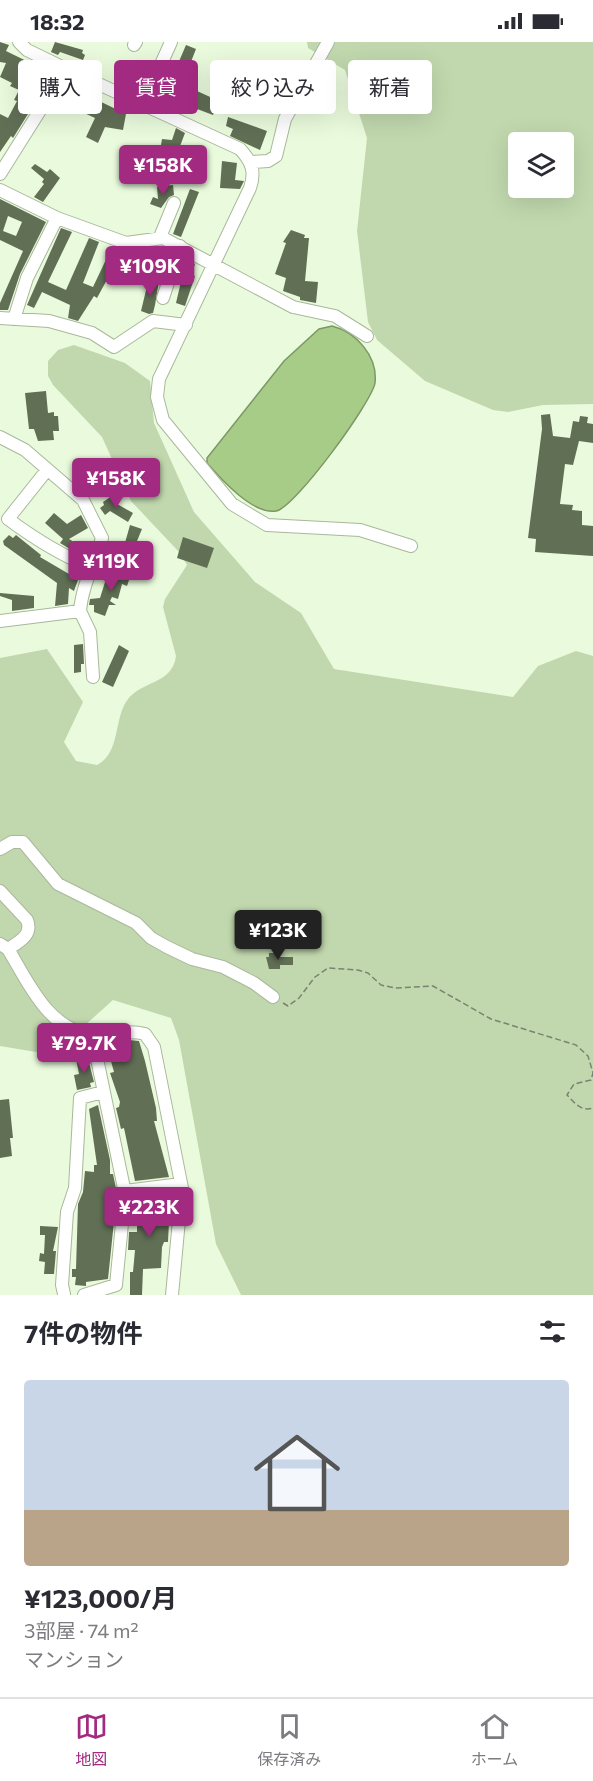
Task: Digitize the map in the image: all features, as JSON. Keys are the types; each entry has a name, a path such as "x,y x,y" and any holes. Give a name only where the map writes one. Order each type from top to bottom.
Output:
{"street":[{"path":"19,42 27,50 48,60"},
{"path":"163,60 171,42"},
{"path":"252,162 268,161 276,156 285,119 328,42"},
{"path":"0,174 38,114"},
{"path":"165,114 240,149 252,162 253,180 159,380 157,397 163,420 232,504 267,525 360,530 411,546"},
{"path":"0,190 57,218 130,244 160,237 213,263 292,307 335,316 367,336"},
{"path":"160,237 174,203"},
{"path":"14,319 27,278 57,218"},
{"path":"163,298 180,246"},
{"path":"0,318 49,321 92,333 114,347 153,321 186,325"},
{"path":"0,437 25,450 83,500 102,538 93,568 84,585 80,611 90,632 93,677"},
{"path":"47,470 8,519 34,538 73,561 93,568"},
{"path":"0,621 80,611"},
{"path":"0,849 12,842 23,842 58,884 136,923 151,938 166,947 192,959 224,967 254,983 273,997"},
{"path":"0,891 30,927 28,934 4,946 51,1015 64,1024 90,1034 135,1031 145,1034 154,1047 181,1184 172,1295"},
{"path":"84,1295 116,1285 125,1191 96,1054"},
{"path":"74,1295 64,1295 62,1285 68,1212 75,1188 80,1098 103,1092"},
{"path":"125,1191 181,1184"}],"path":[{"path":"273,997 288,1006 299,998 315,977 328,968 369,973 381,985 395,988 433,986 491,1019 576,1045 588,1056 593,1073 591,1080 574,1084 567,1095 577,1107 587,1110 593,1108"}],"shaded area":[{"path":"307,42 593,42 593,404 543,405 508,412 493,410 425,381 377,340 368,322 357,231 367,138 359,114 432,114 432,60 348,60 348,79 345,70 336,65 336,60 328,60 308,48"},
{"path":"332,326 349,334 364,347 373,364 375,383 361,411 299,493 285,506 276,511 267,511 248,502 238,494 207,463 207,458 284,361 319,329"},
{"path":"74,345 125,363 150,381 154,423 194,512 255,582 301,613 334,669 513,697 538,666 576,651 593,656 593,1295 241,1295 216,1244 179,1040 171,1018 113,1000 63,1045 48,1054 0,1046 0,658 47,649 83,702 64,742 76,761 97,765 110,753 126,702 139,690 162,678 173,666 176,656 163,607 165,599 187,565 179,552 131,501 102,437 53,385 48,376 48,361 58,350"}],"building":[{"path":"0,42 9,45 6,51 24,60 18,60 18,90 10,86 12,83 0,77 6,63 0,62"},
{"path":"55,42 83,50 82,53 85,55 83,60 60,52 58,55 51,52"},
{"path":"186,45 196,49 192,60 180,60"},
{"path":"198,91 210,97 210,114 198,109"},
{"path":"18,92 18,114 28,114 13,138 11,136 0,152 0,114 8,118 17,101 14,100"},
{"path":"102,102 114,108 114,114 126,114 123,130 105,127 98,143 86,137 95,118 86,114 102,114"},
{"path":"228,117 267,131 260,150 230,136 233,129 226,126"},
{"path":"176,128 185,133 177,154 160,151 162,139 172,140"},
{"path":"194,157 207,162 203,174 190,169"},
{"path":"222,161 237,163 235,180 244,181 240,189 220,188"},
{"path":"35,164 47,172 50,169 60,178 43,202 34,197 44,184 42,182 44,179 31,168"},
{"path":"173,185 174,195 169,197 161,208 150,204 153,197 158,199 157,187"},
{"path":"190,189 199,192 181,237 173,234"},
{"path":"0,199 46,222 20,274 8,310 0,310 0,303 23,251 0,240","holes":["8,216 22,222 16,236 3,231"]},
{"path":"61,228 72,232 48,282 66,290 89,238 99,242 83,283 93,287 112,247 122,250 111,277 109,276 97,298 94,296 78,321 68,318 70,305 42,292 34,308 27,305"},
{"path":"291,230 305,235 304,238 309,238 305,281 318,282 316,303 300,300 300,297 283,291 286,278 275,274 286,243 283,242"},
{"path":"158,247 170,251 166,261 162,260 156,278 147,276"},
{"path":"186,260 195,264 191,275 195,276 185,306 176,303"},
{"path":"149,278 159,281 153,313 149,314 141,311"},
{"path":"46,391 48,413 54,412 54,416 58,416 59,431 53,431 54,440 38,441 34,429 29,429 25,393"},
{"path":"550,414 553,436 570,438 573,421 579,422 580,416 588,417 587,423 593,424 593,443 579,441 573,465 565,464 560,504 573,505 572,510 582,511 582,525 593,526 593,556 535,552 536,539 528,538 542,429 541,415"},
{"path":"112,496 117,504 133,513 128,522 110,511 105,515 100,508 104,505 103,502"},
{"path":"54,513 67,524 81,515 88,528 69,539 74,542 70,549 60,543 63,539 45,523"},
{"path":"130,525 142,529 132,553 123,550"},
{"path":"9,535 13,538 16,535 41,555 40,557 69,574 70,572 79,577 74,591 69,588 68,604 55,606 57,583 4,545 3,541"},
{"path":"183,537 214,548 207,568 177,558"},
{"path":"120,567 132,571 127,586 122,584 118,599 112,597 110,601 116,605 109,605 105,616 94,612 94,605 89,605 90,599 100,598 106,579 115,582"},
{"path":"0,593 34,596 34,608 12,611 12,600 0,596"},
{"path":"83,644 84,664 81,664 81,672 74,673 74,645"},
{"path":"119,645 129,651 113,687 102,682"},
{"path":"269,953 280,953 280,957 293,957 293,965 280,965 280,969 269,969 266,957 269,957"},
{"path":"129,1040 139,1041 145,1061 156,1108 157,1121 154,1121 169,1177 135,1181 124,1128 121,1129 116,1108 119,1107 120,1102 110,1073 114,1072 107,1047"},
{"path":"87,1055 94,1082 90,1083 91,1087 77,1090 74,1075 79,1074 76,1059"},
{"path":"9,1099 13,1138 10,1138 12,1156 0,1158 0,1100"},
{"path":"98,1105 110,1160 110,1174 113,1174 117,1193 108,1279 86,1282 86,1286 75,1285 76,1277 72,1277 72,1269 76,1269 78,1204 83,1192 85,1171 94,1172 94,1165 97,1165 89,1109"},
{"path":"170,1194 171,1202 166,1203 169,1222 168,1242 164,1242 162,1247 161,1268 143,1269 142,1295 130,1295 130,1272 133,1272 135,1250 128,1250 129,1232 137,1232 137,1198"},
{"path":"40,1226 58,1227 53,1251 56,1251 54,1274 44,1274 45,1262 39,1261 40,1253 44,1254 45,1235 40,1235"}]}
